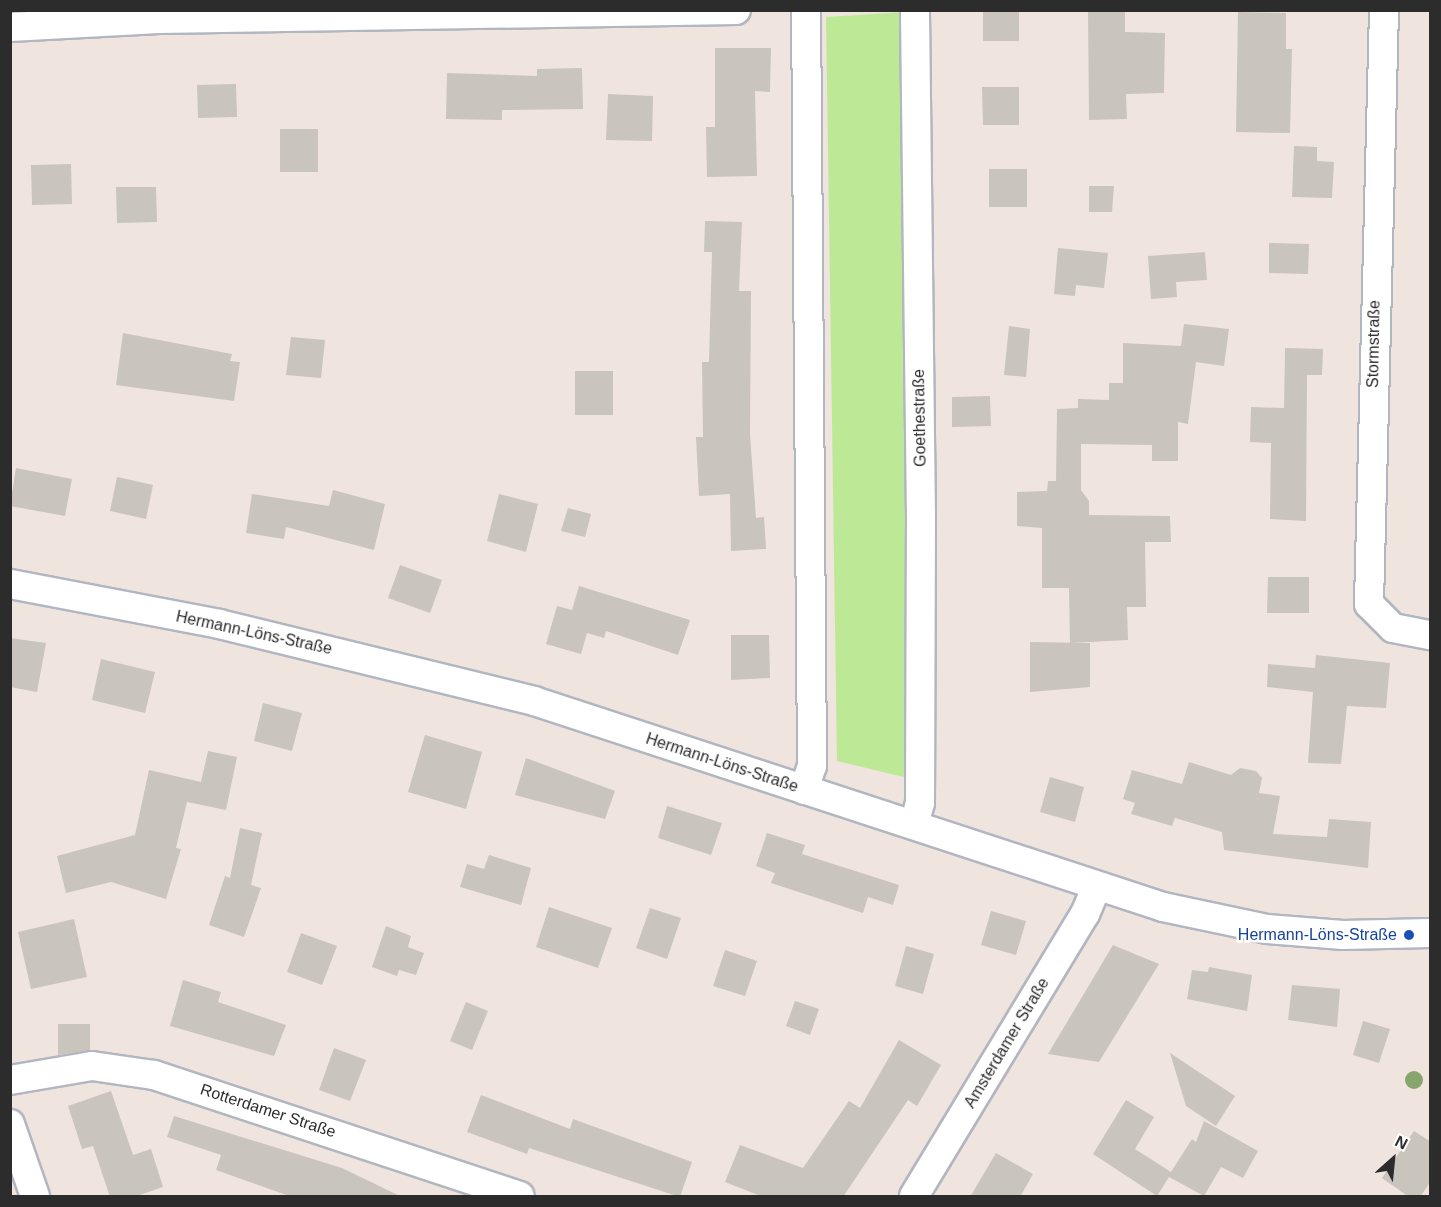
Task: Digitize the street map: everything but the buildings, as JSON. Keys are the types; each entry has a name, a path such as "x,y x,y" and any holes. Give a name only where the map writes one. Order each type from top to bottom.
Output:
{"street":[{"path":"10,27 334,14 736,10"},
{"path":"804,790 812,766 806,10"},
{"name":"Goethestraße","path":"914,825 920,803 921,554 915,10"},
{"name":"Stormstraße","path":"1384,10 1369,604 1393,628 1431,635"},
{"name":"Hermann-Löns-Straße","path":"10,584 219,624 407,668 534,701 914,825 1095,888 1267,929 1343,935 1431,933"},
{"name":"Amsterdamer Straße","path":"914,1197 1086,914 1095,888"},
{"name":"Rotterdamer Straße","path":"10,1080 92,1066 154,1075 519,1197"},
{"path":"10,1124 35,1197"}],"green space":[{"path":"905,12 912,779 837,761 826,17"}],"place":[{"name":"Hermann-Löns-Straße","path":"1409,935"}]}
